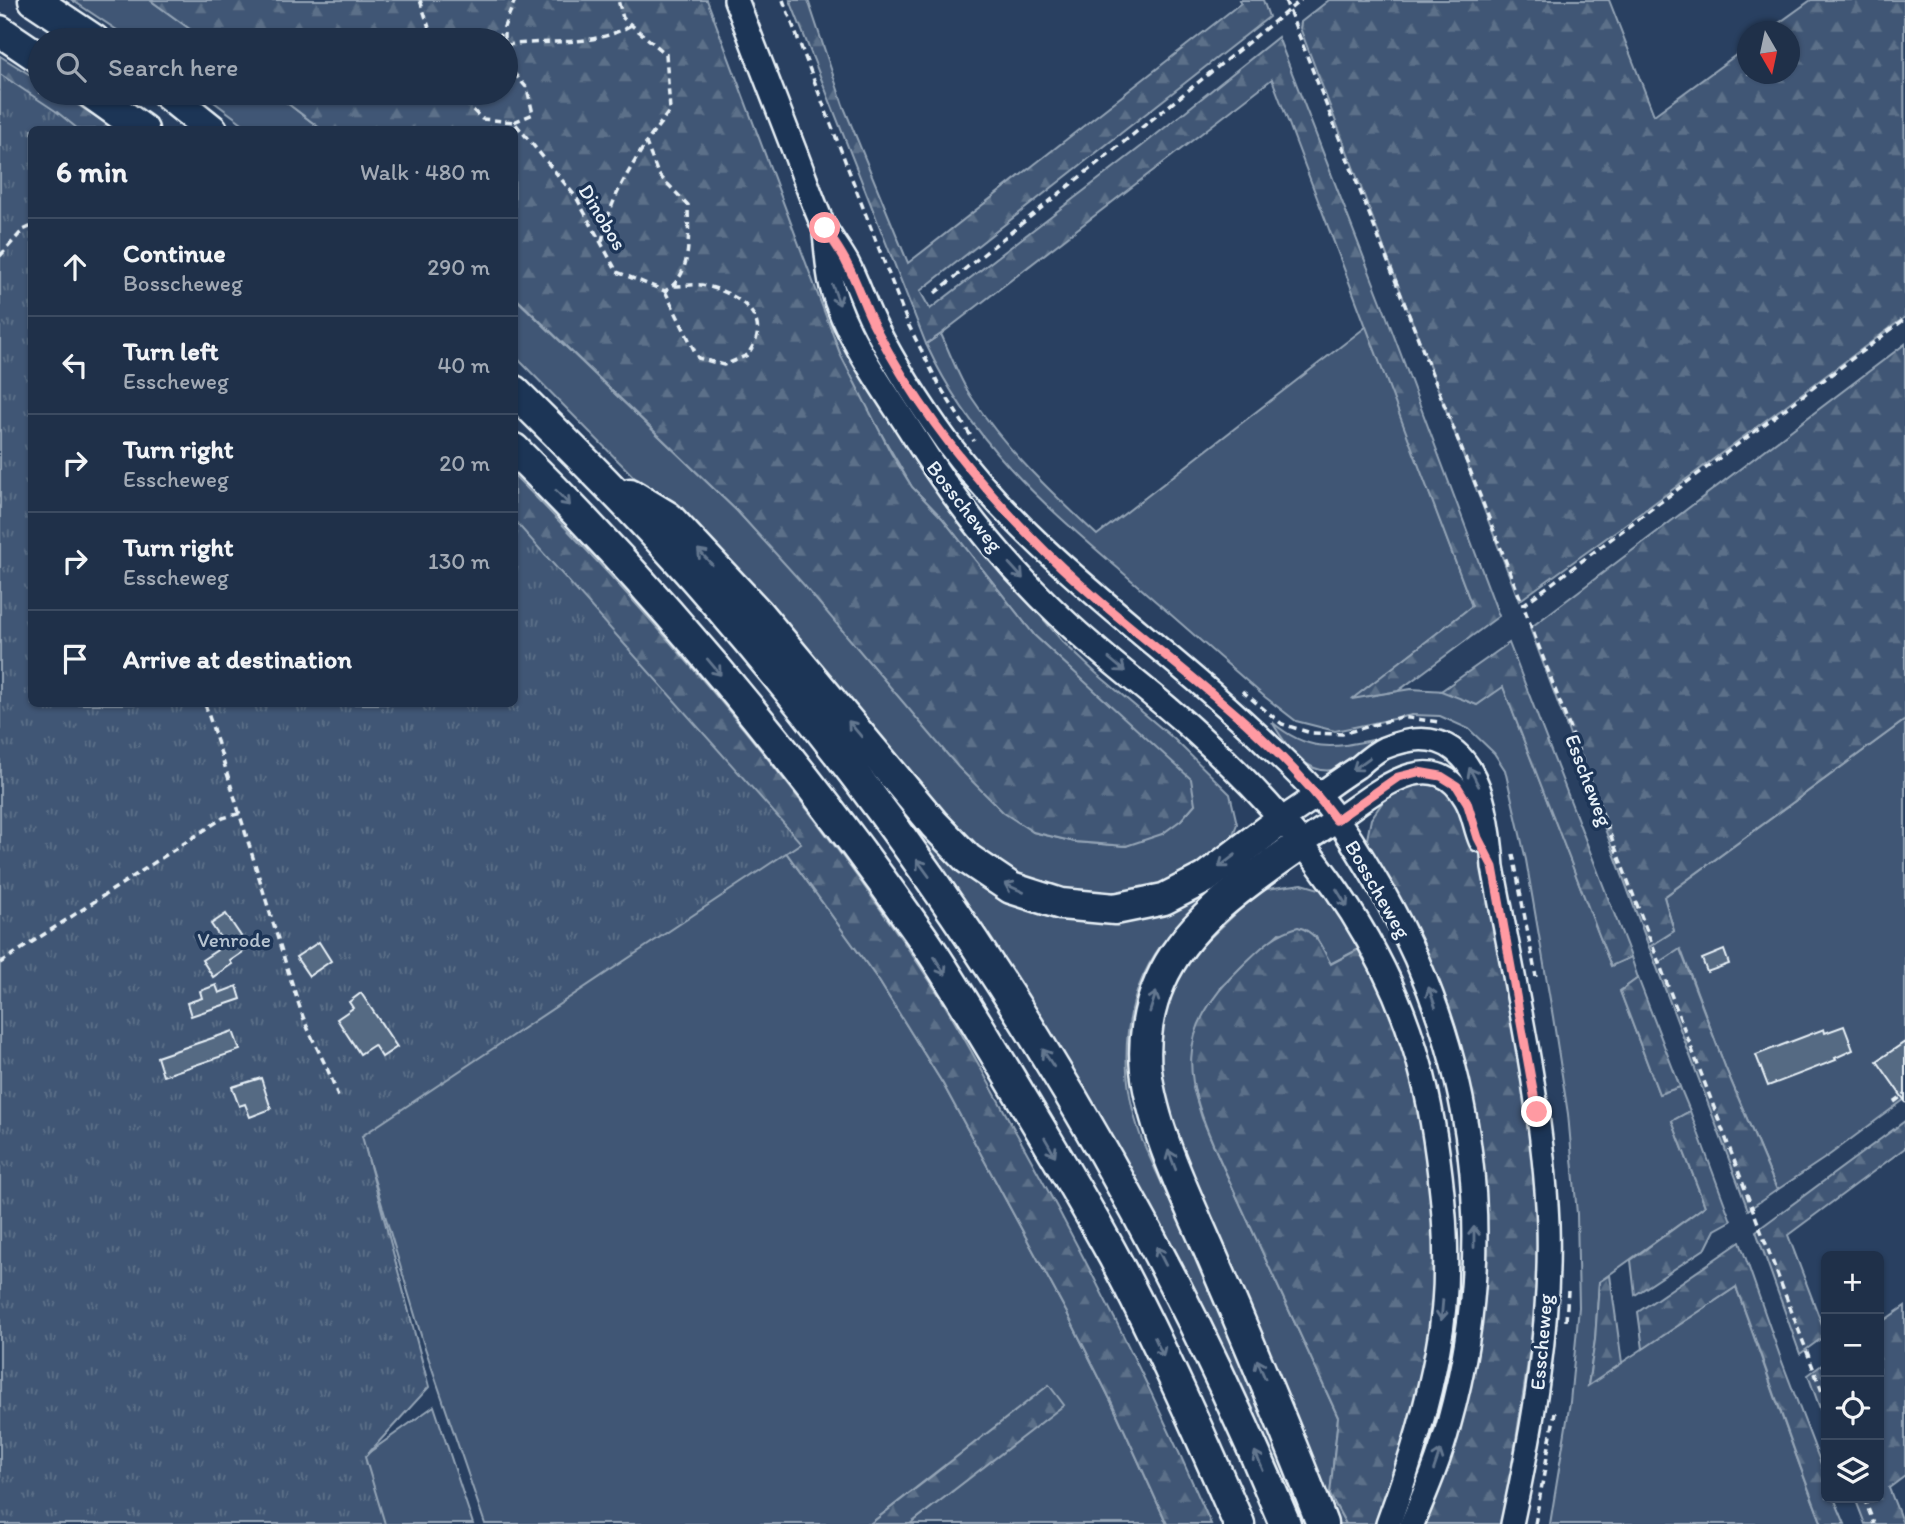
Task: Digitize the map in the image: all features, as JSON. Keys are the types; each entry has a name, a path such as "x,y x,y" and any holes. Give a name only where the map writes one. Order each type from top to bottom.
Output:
{"highway":[{"path":"34,0 76,28"},
{"path":"0,31 28,50"},
{"path":"108,105 137,126"},
{"path":"181,105 207,126"},
{"path":"518,395 598,474 710,596 805,710 953,908 1067,1088 1150,1236 1247,1432 1285,1524"},
{"path":"518,453 684,631 769,732 923,938 1030,1111 1113,1255 1151,1330 1239,1524"},
{"path":"598,474 667,517 757,612 934,824 968,859 1011,888 1061,904 1115,909 1164,899 1205,878 1281,820"},
{"path":"1302,843 1227,899 1182,942 1160,982 1147,1020 1146,1070 1159,1128 1281,1417 1322,1524"}],"main road":[{"name":"Bosscheweg","path":"736,0 825,228 847,263 875,327 948,443 1035,542 1223,702 1318,795 1367,864 1427,983 1454,1062 1471,1153 1475,1206 1474,1277 1465,1348 1449,1424 1412,1524"},
{"name":"Bosscheweg","path":"825,228 832,287 852,336 937,473 1018,574 1065,621 1193,729 1302,843 1368,940 1397,1001 1415,1047 1433,1121 1443,1196 1445,1276 1439,1346 1422,1421 1388,1524"},
{"path":"1281,820 1318,795"},
{"path":"1302,843 1336,820"}],"street":[{"name":"Esscheweg","path":"1318,795 1382,748 1407,741 1439,741 1464,758 1479,784 1491,835 1493,867 1537,1112 1548,1224 1545,1313 1535,1409 1512,1524"},
{"name":"Esscheweg","path":"1336,820 1398,777 1418,772 1441,776 1457,786 1467,802 1478,838 1493,867"}],"path":[{"path":"420,0 429,28"},
{"path":"504,27 515,0"},
{"path":"601,243 606,218 618,188 670,110 666,54 623,18 618,0"},
{"path":"783,0 908,324 939,385 978,446"},
{"name":"Esscheweg","path":"1285,0 1523,605 1821,1389"},
{"path":"935,293 1301,0"},
{"path":"518,42 564,44 602,36 631,25"},
{"path":"467,105 482,119 514,122 533,114 527,88 518,78"},
{"name":"Dinobos","path":"514,122 517,126"},
{"name":"Dinobos","path":"518,127 576,197 617,272 665,291"},
{"path":"646,143 658,174 688,205 689,253 674,286"},
{"path":"0,256 28,228"},
{"path":"700,285 726,292 745,304 755,318 757,339 748,355 724,365 698,358 665,291 674,286 700,285"},
{"path":"1523,605 1905,319"},
{"path":"1242,691 1282,724 1311,733 1342,734"},
{"path":"206,707 304,1021 339,1101"},
{"path":"0,963 222,818 241,813"},
{"path":"1894,1102 1905,1094"},
{"path":"1866,1503 1874,1524"}],"green space":[{"path":"72,0 150,0 188,28 114,28"},
{"path":"150,0 707,0 841,356 891,453 912,487 942,518 1035,636 1191,779 1195,804 1181,820 1162,834 1126,846 1075,842 1033,832 1004,813 958,767 803,584 737,511 518,300 518,126 317,126 290,105 518,105 518,28 188,28"},
{"path":"790,0 808,0 843,105 908,263 1241,3 1240,0 1263,0 1269,17 920,291 930,309 1142,146 1278,37 1499,616 1398,691 1352,699 1472,606 1272,79 926,344"},
{"path":"1329,0 1609,0 1654,115 1737,54 1737,84 1800,84 1800,21 1782,21 1811,0 1904,0 1905,317 1519,601 1300,28 1301,22"},
{"path":"0,56 28,74 28,105 78,105 111,126 28,126 0,101"},
{"name":"Venrode","path":"0,74 28,93 28,105 46,105 74,126 28,126 28,707 518,707 518,524 801,843 362,1136 429,1387 365,1457 385,1524 0,1524"},
{"path":"218,105 290,105 317,126 246,126"},
{"path":"518,301 737,511 1033,832 1075,842 1126,846 1181,820 1195,804 1077,675 1035,636 942,518 912,487 864,404 828,321 905,442 986,552 1062,641 1173,738 1230,794 1237,824 1232,837 1207,862 1169,883 1126,894 1084,895 1039,887 980,855 697,541 518,359"},
{"path":"1367,326 1472,606 1354,698 1411,689 1446,691 1477,705 1503,686 1611,966 1631,957 1638,978 1620,991 1659,1094 1680,1087 1690,1111 1672,1121 1705,1206 1599,1282 1595,1340 1588,1385 1736,1287 1822,1524 1550,1524 1570,1402 1579,1307 1577,1214 1568,1114 1553,1017 1526,860 1505,770 1494,753 1469,729 1440,716 1412,715 1335,731 1296,721 1265,697 1036,495 1010,468 964,411 926,344 941,334 963,383 985,417 1030,470 1097,535"},
{"path":"1905,344 1905,720 1664,897 1674,931 1649,947 1530,628"},
{"path":"518,479 652,621 739,723 821,828 928,978 1095,1280 1143,1376 1211,1524 1167,1524 1112,1403 1067,1313 943,1084 879,981 772,833 518,599"},
{"path":"1509,643 1631,957 1611,966 1503,687 1477,705 1441,691"},
{"path":"1905,720 1905,1099 1777,1190 1726,1069 1681,950 1656,965 1649,947 1674,931 1664,897"},
{"path":"1272,722 1301,740 1327,746 1388,737 1342,767 1320,770 1309,766 1292,751"},
{"path":"866,763 1035,907 1215,886 1206,899 1171,933 1154,956 1142,980 1133,1005 1128,1032 1129,1086 1142,1140 1246,1370 1299,1513 1178,1255 1105,1124 989,938"},
{"path":"1411,779 1450,787 1475,832 1486,875 1516,1034 1534,1164 1538,1230 1536,1310 1503,1524 1419,1524 1444,1459 1478,1148 1461,1049 1450,1012 1377,866 1367,839 1371,819 1382,803"},
{"path":"772,833 879,981 943,1084 1067,1313 1112,1403 1167,1524 910,1524 966,1480 945,1465 870,1524 485,1524 423,1342 352,1105"},
{"path":"1302,884 1323,890 1361,948 1330,964 1316,937 1279,933 1221,987 1193,1088 1202,1118 1220,1160 1338,1417 1330,1495 1346,1524 1325,1524 1155,1110 1164,999 1193,954 1253,897 1267,889"},
{"path":"1298,927 1314,937 1331,964 1361,948 1388,1005 1419,1096 1439,1255 1423,1392 1379,1524 1346,1524 1330,1495 1338,1417 1220,1160 1198,1105 1193,1081 1191,1058 1195,1036 1204,1013 1219,990 1268,942"},
{"path":"1680,949 1726,1069 1777,1190 1748,1210 1656,965"},
{"path":"1638,978 1680,1087 1659,1094 1620,991"},
{"path":"1690,1111 1731,1221 1715,1230 1706,1248 1635,1295 1631,1260 1705,1206 1672,1121"},
{"path":"1905,1121 1905,1148 1788,1235 1821,1322 1821,1339 1800,1354 1756,1231"},
{"path":"1740,1242 1821,1464 1821,1503 1836,1503 1845,1524 1822,1524 1736,1287 1643,1349 1638,1312"},
{"path":"1610,1275 1622,1363 1588,1386 1595,1340 1599,1282"},
{"path":"1905,1306 1905,1476 1889,1488 1903,1524 1865,1524 1857,1503 1884,1503 1884,1321"},
{"path":"1821,1366 1821,1411 1808,1375"},
{"path":"1049,1385 1064,1405 910,1524 870,1524"},
{"path":"434,1406 473,1524 377,1524 357,1461"}],"building":[{"path":"226,914 249,948 213,977 202,960 225,945 211,924"},
{"path":"319,942 331,961 309,976 296,957"},
{"path":"1724,950 1729,964 1707,972 1702,959"},
{"path":"216,985 219,993 237,986 241,999 191,1016 187,1003 202,998 200,991"},
{"path":"361,993 397,1047 382,1057 374,1045 360,1054 337,1019 353,1008 349,1002"},
{"path":"1844,1026 1853,1050 1835,1058 1836,1060 1768,1086 1756,1055 1824,1029 1825,1033"},
{"path":"233,1031 240,1050 163,1076 157,1057"},
{"path":"1905,1042 1905,1101 1877,1061"},
{"path":"261,1078 271,1109 250,1117 245,1104 239,1106 232,1087"}],"route":[{"path":"825,228 847,263 875,327 917,397 948,443 995,499 1035,542 1223,702 1298,774 1336,820 1398,777 1418,772 1441,776 1457,786 1467,802 1478,838 1493,867 1537,1112"}]}
